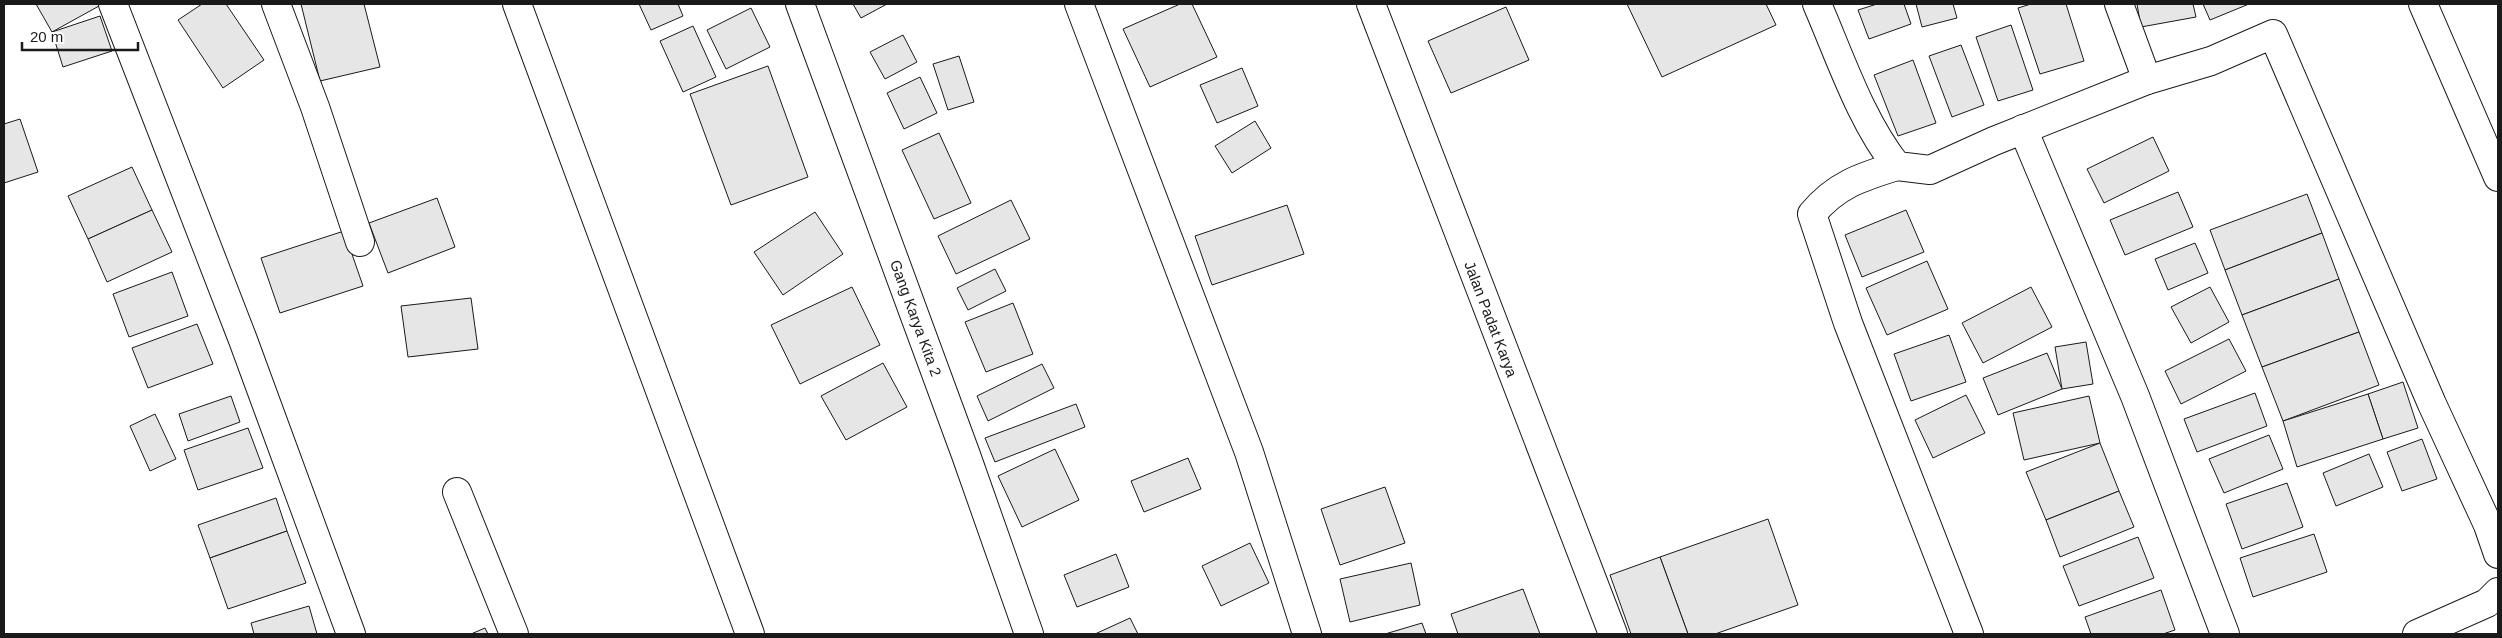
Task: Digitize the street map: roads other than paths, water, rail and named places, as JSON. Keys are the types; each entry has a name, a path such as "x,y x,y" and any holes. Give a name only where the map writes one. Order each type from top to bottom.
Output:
{"street":[{"path":"113,4 243,340 351,634"},
{"path":"276,4 316,107 360,242"},
{"path":"517,4 750,634"},
{"name":"Gang Karya Kita 2","path":"800,4 963,445 1029,634"},
{"path":"1079,4 1249,452 1307,634"},
{"name":"Jalan Padat Karya","path":"1372,4 1612,634"},
{"path":"1817,4 1847,76 1882,147 1897,166"},
{"path":"2119,4 2147,80"},
{"path":"2423,4 2498,177"},
{"path":"1969,634 1848,323 1812,214 1826,197 1862,176 1897,166 1930,170 2023,129 2147,80 2211,61 2273,34 2432,404 2488,525 2498,554"},
{"path":"2023,129 2135,396 2225,634"},
{"path":"457,492 514,634"},
{"path":"2417,634 2487,603 2498,592"}]}
